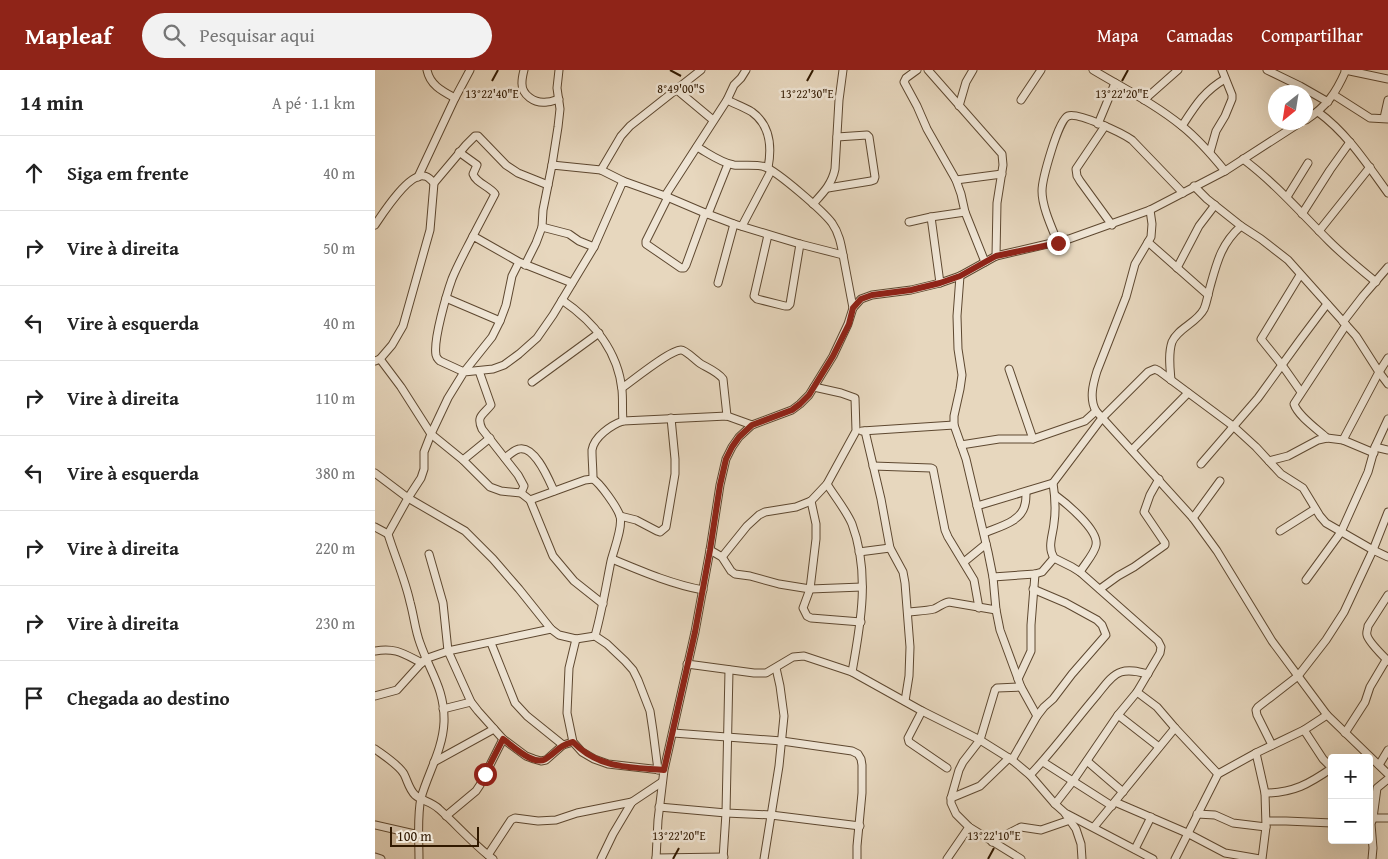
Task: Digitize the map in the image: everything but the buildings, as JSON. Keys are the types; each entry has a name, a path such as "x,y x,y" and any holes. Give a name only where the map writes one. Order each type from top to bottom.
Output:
{"street":[{"path":"427,70 434,86 455,98"},
{"path":"375,225 396,196 418,176 470,70"},
{"path":"524,70 521,81 522,89 529,98 542,102 559,99"},
{"path":"419,859 421,799 440,744 444,722 443,709 441,693 436,678 423,661 410,601 389,534 421,478 424,469 424,452 448,398 464,372 492,337 506,305 512,276 536,242 542,227 543,210 560,109 557,88 559,70"},
{"path":"601,170 621,136 631,126 701,70"},
{"path":"728,164 684,268 681,268 646,244 667,197 727,100 734,85 746,70"},
{"path":"813,204 828,188 835,169 839,100 843,70"},
{"path":"917,70 906,78 904,82 927,129 956,180 965,212 985,262"},
{"path":"928,70 1002,154 1003,165 997,203 996,256"},
{"path":"959,106 973,70"},
{"path":"1021,100 1041,70"},
{"path":"1093,70 1144,100 1182,126 1210,152 1225,171"},
{"path":"1144,100 1178,70"},
{"path":"1210,152 1216,131 1232,99 1222,70"},
{"path":"1267,70 1328,102"},
{"path":"1313,115 1334,95 1345,70 1388,79"},
{"path":"1182,126 1196,104 1206,93 1225,79"},
{"path":"1112,224 1080,181 1077,176 1077,169 1102,125 1115,83"},
{"path":"677,90 713,120"},
{"path":"1334,95 1370,118 1386,118 1388,100"},
{"path":"727,100 750,111 758,118 768,135 771,151 770,169 742,226"},
{"path":"1318,112 1365,158 1388,192"},
{"path":"1058,243 1045,206 1042,191 1058,130 1067,117 1072,116 1122,133 1132,140 1183,192"},
{"path":"853,308 861,299 872,295 911,290 940,283 960,276 996,256 1058,243 1150,210 1225,171 1288,130"},
{"path":"828,188 871,181 875,177 869,137 863,135 837,137"},
{"path":"548,185 518,173 506,165 478,136 475,136 459,152 434,183 430,230 403,326 392,345 378,360 401,387 431,434 463,460 491,487 501,491 521,493 530,500 553,556 574,581 603,604"},
{"path":"1302,214 1350,142"},
{"path":"661,770 673,733 695,632 726,459 739,437 752,425 792,410 800,404 814,387 840,342 849,324 853,308 838,233 831,222 813,204 770,169 759,165 728,164 697,147"},
{"path":"459,152 477,165 473,174 475,179 495,194 458,265 446,298 437,334 435,353 437,359 464,372 493,369 504,365 537,338 594,247 623,181"},
{"path":"1243,159 1258,170 1319,231 1376,282"},
{"path":"1287,197 1308,163"},
{"path":"552,165 601,170 623,181 734,224 843,255"},
{"path":"1319,231 1370,166"},
{"path":"956,180 1002,174"},
{"path":"418,176 425,176 434,183"},
{"path":"1194,186 1241,226 1261,238 1280,253 1356,336 1388,384"},
{"path":"1177,268 1196,231 1215,205"},
{"path":"1150,210 1152,230 1148,242 1135,264 1126,297 1097,371 1093,384 1093,405 1102,418 1193,518 1217,551 1272,640 1327,716 1388,774"},
{"path":"909,222 965,212"},
{"path":"931,217 940,283"},
{"path":"718,283 734,224"},
{"path":"1171,380 1172,342 1203,311 1216,264 1226,242 1241,226"},
{"path":"542,227 569,234 579,242 594,247"},
{"path":"768,235 754,296 757,300 785,306 790,304 800,244"},
{"path":"473,236 522,264 572,283"},
{"path":"1148,242 1208,295"},
{"path":"1327,438 1307,421 1294,407 1294,404 1363,296 1388,267"},
{"path":"1300,275 1261,339 1301,392"},
{"path":"960,276 957,316 961,375 954,425 966,459 984,533 993,577 1000,630 1021,687 1037,716"},
{"path":"446,298 500,321"},
{"path":"562,300 577,310 609,346 622,388 623,420"},
{"path":"1201,464 1258,398 1327,304"},
{"path":"532,382 599,333"},
{"path":"622,388 656,363 681,350 697,362 719,374 723,379 727,416"},
{"path":"1343,440 1388,358"},
{"path":"1009,369 1033,439"},
{"path":"977,506 1053,483 1102,418 1155,369 1233,426 1281,474 1303,488 1315,509 1326,523 1388,557"},
{"path":"479,371 491,404 481,417 479,423 523,484 521,493"},
{"path":"722,557 747,526 759,515 811,501 827,484 856,431 855,398 814,387"},
{"path":"1132,450 1188,393"},
{"path":"961,445 999,439 1033,439 1049,435 1085,421 1096,411"},
{"path":"593,479 594,444 607,430 623,420 727,416 752,425"},
{"path":"620,516 637,520 657,532 666,527 675,474 671,418"},
{"path":"1307,580 1341,532 1368,472 1374,450 1388,419"},
{"path":"856,431 954,425"},
{"path":"865,431 890,548 903,572 908,612 910,663 905,701"},
{"path":"463,460 490,438"},
{"path":"1269,461 1288,456 1318,440 1327,438 1343,440 1374,450 1388,450"},
{"path":"505,458 522,448 531,453 541,464 554,491"},
{"path":"873,466 933,469 945,530 974,580 979,608"},
{"path":"375,473 408,498 465,531 519,588 551,629 559,635 576,639 595,636 625,660 636,675 650,711 661,770 662,782 656,858 723,858 726,813 729,670"},
{"path":"530,500 593,479 599,482 605,490 620,516 619,536 595,636"},
{"path":"1100,589 1165,545 1144,512 1150,495 1159,479"},
{"path":"1193,518 1220,481"},
{"path":"1053,483 1055,495 1054,523 1050,549 1054,558 1080,572 1158,641 1161,647 1160,653 1137,692 1055,804"},
{"path":"827,484 851,522 862,568 861,622 852,672"},
{"path":"984,533 1020,516 1026,504 1026,492"},
{"path":"1055,495 1079,515 1095,538 1096,546 1080,572"},
{"path":"811,501 816,524 816,539 810,589 803,608 807,616 811,618 861,622"},
{"path":"1280,531 1315,509"},
{"path":"1272,745 1256,710 1298,676 1318,653 1344,612 1386,524 1388,512"},
{"path":"375,527 389,534"},
{"path":"964,562 986,544"},
{"path":"859,552 890,548"},
{"path":"710,550 722,557 735,574 810,589 862,587"},
{"path":"429,554 443,604 448,651 471,702 503,739 525,756 541,761 546,760 563,745 573,742"},
{"path":"993,577 1035,574 1044,570 1054,558"},
{"path":"612,559 651,575 703,590"},
{"path":"1018,679 1031,651 1035,574"},
{"path":"951,798 980,786 1010,759 1043,707 1053,699 1106,635 1102,625 1097,620 1033,588"},
{"path":"1345,733 1365,702 1370,687 1387,660 1367,636 1367,632 1388,595"},
{"path":"908,612 931,610 945,602 996,610"},
{"path":"375,696 397,690 423,661 448,651 551,629"},
{"path":"576,639 569,668 567,713 573,742 582,752 608,764 661,770"},
{"path":"491,643 515,703 527,716 563,745"},
{"path":"375,651 385,649 399,651 423,661"},
{"path":"687,664 766,673 784,661 793,657 804,656 852,672 922,711 980,740 1010,759 1030,775 1064,812 1076,829 1081,844 1082,859"},
{"path":"764,859 784,716 776,668"},
{"path":"1030,775 1043,762 1112,678 1121,672 1129,671 1148,674"},
{"path":"1021,687 997,688 995,690 980,740 963,762 951,798 956,814 969,827 1021,859"},
{"path":"1137,692 1157,707 1218,774"},
{"path":"443,709 471,702"},
{"path":"922,711 909,738 909,742 947,768"},
{"path":"1119,715 1159,747"},
{"path":"1175,859 1218,774 1304,730 1327,716"},
{"path":"1093,827 1175,728"},
{"path":"434,762 494,729"},
{"path":"1304,730 1328,764"},
{"path":"673,733 782,741 853,751 858,754 862,765 857,859"},
{"path":"446,816 476,791 503,739"},
{"path":"375,748 404,774 414,794 437,806 472,842 491,858 511,820 515,818 538,821 555,820 632,802 662,782"},
{"path":"1379,766 1388,750"},
{"path":"1043,762 1113,804 1187,832 1224,856 1261,859 1267,824 1265,793 1256,753"},
{"path":"1087,761 1123,792"},
{"path":"1265,793 1283,792 1297,788 1328,771"},
{"path":"1373,795 1377,788 1388,779"},
{"path":"601,859 632,802"},
{"path":"659,807 726,813 771,814 860,826"},
{"path":"1064,812 1153,859"},
{"path":"1197,814 1215,815 1233,823 1267,824 1286,820 1328,823"},
{"path":"1135,849 1151,817"},
{"path":"1373,822 1388,818"},
{"path":"992,842 1021,827 1041,830 1070,820"},
{"path":"375,825 419,835"},
{"path":"947,859 969,827"},
{"path":"1371,844 1373,859"},
{"path":"375,857 381,859"}],"route":[{"path":"485,774 503,739 533,760 546,760 559,747 573,742 582,752 608,764 664,770 695,632 720,485 726,459 739,437 752,425 792,410 809,395 833,356 849,324 853,308 861,299 872,295 911,290 940,283 960,276 996,256 1058,243"}]}
